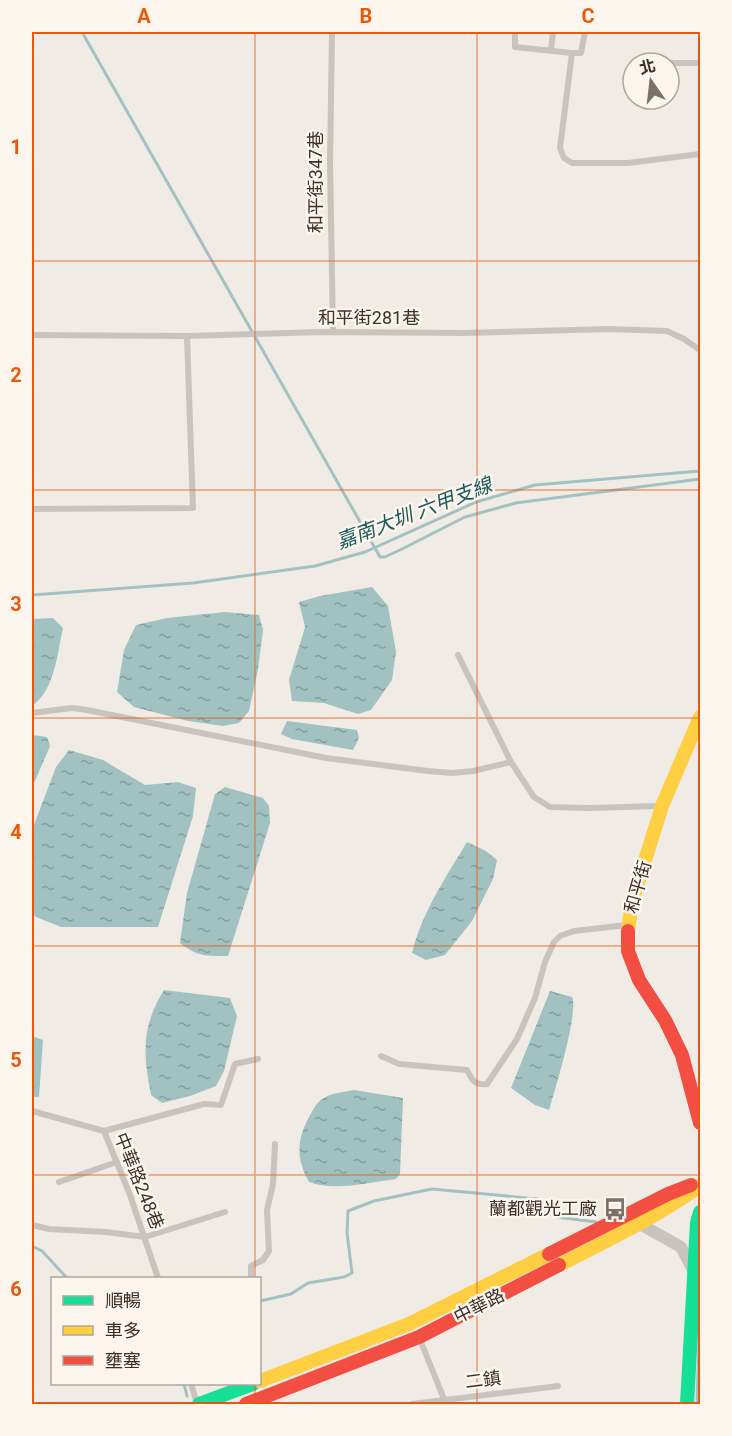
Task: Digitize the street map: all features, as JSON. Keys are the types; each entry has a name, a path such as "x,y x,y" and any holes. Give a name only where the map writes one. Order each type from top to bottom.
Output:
{"street":[{"name":"和平街","path":"700,717 663,806 632,902 628,924 628,951 639,980 665,1020 682,1055 700,1123"},
{"name":"中華路","path":"246,1404 419,1337 640,1224 673,1205 700,1184"},
{"name":"中華路","path":"261,1381 409,1324 668,1194 700,1184"},
{"path":"687,1404 693,1270 700,1212"},
{"path":"640,1224 681,1246 693,1270"},
{"path":"198,1404 248,1385"}],"lane":[{"name":"和平街347巷","path":"332,32 330,162 333,332"},
{"path":"515,32 515,46 572,53 581,53 585,32"},
{"path":"552,50 553,32"},
{"path":"572,53 560,148 564,158 572,163 628,163 700,154"},
{"path":"681,63 700,63"},
{"name":"和平街281巷","path":"32,335 187,336 609,329 667,331 700,350"},
{"path":"32,509 193,508 187,336"},
{"path":"458,655 511,762 534,797 550,807 663,806"},
{"path":"32,713 72,708 87,710 326,759 428,771 452,773 473,771 511,762"},
{"path":"381,1056 399,1065 467,1070 473,1082 478,1085 487,1084 517,1039 535,998 547,955 554,942 560,936 574,931 628,924"},
{"path":"104,1131 204,1104 221,1106 235,1064 258,1059"},
{"name":"中華路248巷","path":"32,1111 104,1131 145,1237 158,1277"},
{"path":"251,1277 251,1266 263,1260 269,1251 267,1210 273,1184 275,1144"},
{"path":"59,1182 117,1162"},
{"path":"32,1225 49,1229 145,1237 225,1212"},
{"path":"419,1337 444,1399"},
{"path":"192,1385 198,1404"},
{"name":"二鎮","path":"412,1404 558,1386"}],"water":[{"path":"372,587 388,606 396,652 392,680 371,710 358,714 324,703 292,701 289,680 305,627 299,602"},
{"path":"225,612 259,615 263,630 249,711 239,723 223,726 188,721 134,707 117,692 124,650 136,625 167,618"},
{"path":"53,618 63,628 57,660 46,691 32,706 32,619"},
{"path":"287,721 357,730 359,738 353,750 292,739 281,734"},
{"path":"32,735 47,737 50,746 32,788"},
{"path":"69,750 103,760 145,785 178,782 196,788 193,816 158,927 61,927 32,914 32,830 56,767"},
{"path":"225,787 263,798 269,806 270,823 228,956 208,956 192,951 180,943 187,893 215,794"},
{"path":"467,842 486,851 497,860 493,879 472,921 445,955 426,960 412,953 416,938 435,895"},
{"path":"164,990 230,998 237,1016 224,1071 216,1086 162,1103 151,1095 146,1066 146,1041 151,1016"},
{"path":"550,991 572,997 573,1005 565,1051 549,1110 535,1105 511,1088"},
{"path":"32,1036 43,1040 39,1097 32,1097"},
{"path":"354,1090 403,1098 400,1174 396,1179 341,1186 309,1182 300,1158 301,1135 304,1127 322,1099 333,1094"}],"waterway":[{"path":"82,32 380,557 385,557 465,517 516,503 700,479"},
{"name":"嘉南大圳 六甲支線","path":"32,595 193,583 315,566 365,552 476,502 535,485 700,471"},
{"path":"261,1301 291,1294 308,1283 344,1277 352,1273 347,1233 348,1211 374,1201 432,1189 538,1199 549,1206 557,1217 596,1222"},
{"path":"32,1246 42,1251 66,1277"},
{"path":"697,1404 700,1309"},
{"path":"184,1385 187,1396"}],"traffic: fast":[{"path":"687,1404 697,1223 700,1212"},
{"path":"199,1404 250,1385"}],"traffic: slow":[{"path":"628,931 632,902 662,806 700,717"},
{"path":"559,1265 649,1218 700,1186"},
{"path":"261,1381 409,1324 549,1254"}],"traffic: jam":[{"path":"628,931 628,951 639,980 665,1020 682,1055 700,1123"},
{"path":"549,1254 668,1194 691,1185"},
{"path":"246,1404 419,1337 559,1265"}],"place":[{"name":"蘭都觀光工廠","path":"615,1209"}]}
